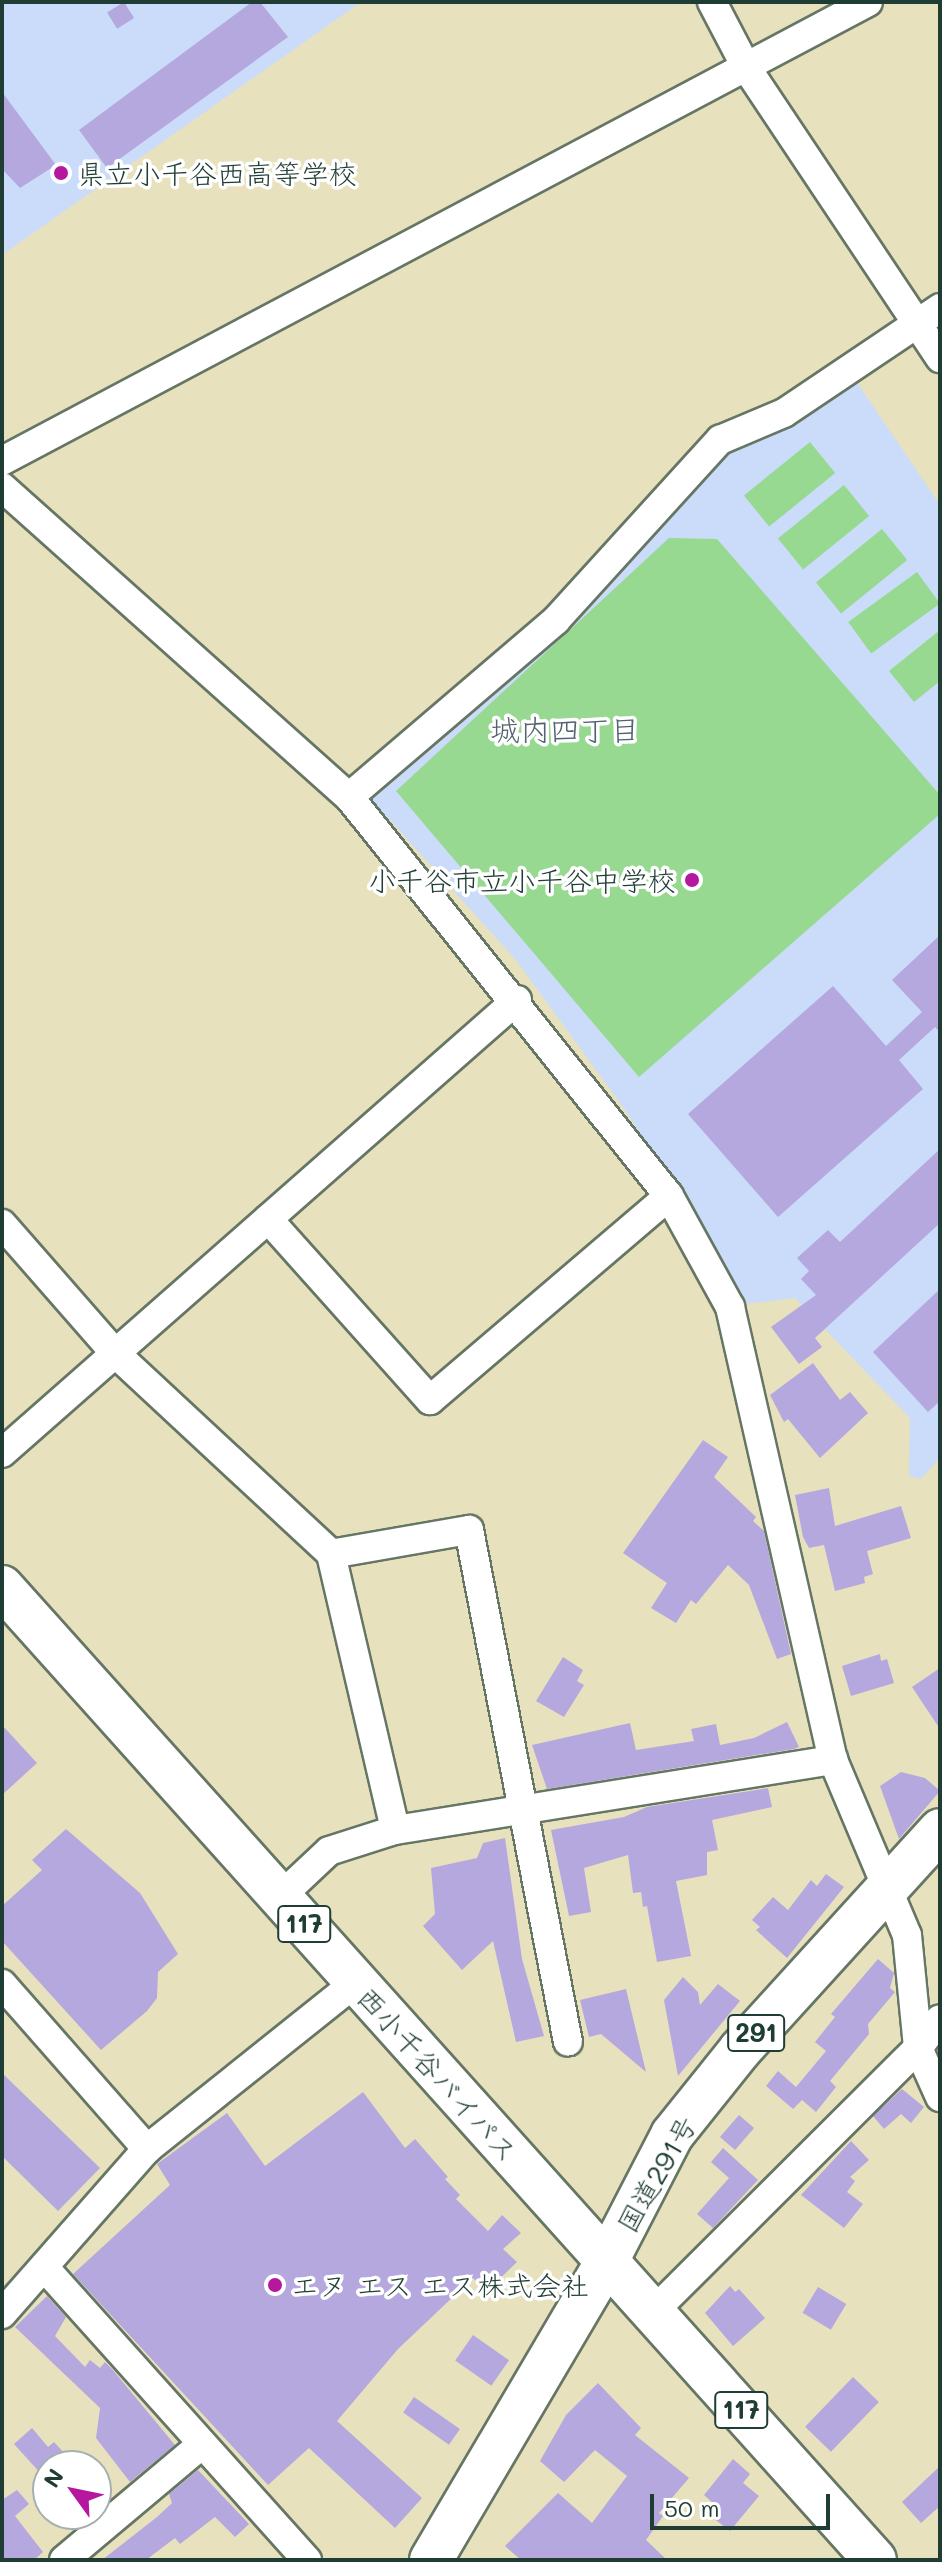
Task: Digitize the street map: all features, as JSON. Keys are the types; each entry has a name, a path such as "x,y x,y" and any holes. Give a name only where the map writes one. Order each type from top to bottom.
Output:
{"highway":[{"name":"西小千谷バイパス","path":"2,1587 875,2560"},
{"name":"国道291号","path":"431,2560 607,2261 672,2135 740,2050 940,1830"}],"street":[{"path":"712,2 746,67 928,314 940,358"},
{"path":"2,461 868,2"},
{"path":"349,797 556,620 720,440 784,413 928,314"},
{"path":"2,487 349,797 517,1000 669,1196 730,1307 833,1760 907,1935 918,2048 940,2097"},
{"path":"2,1453 517,1000"},
{"path":"268,1219 430,1400 669,1196"},
{"path":"2,1224 115,1353 331,1554 395,1830"},
{"path":"331,1554 469,1530 568,2042"},
{"path":"280,1897 329,1851 395,1830 833,1760"},
{"path":"2,2314 147,2149 356,1982"},
{"path":"2,1984 147,2149"},
{"path":"653,2312 918,2048 940,2019"},
{"path":"44,2267 307,2560"},
{"path":"64,2560 202,2444"}],"shaded area":[{"name":"県立小千谷西高等学校","path":"2,2 361,2 2,255"},
{"name":"小千谷市立小千谷中学校","path":"854,378 940,505 940,1458 921,1479 909,1476 910,1418 795,1298 744,1304 711,1242 623,1107 516,960 371,799 721,451 810,413"}],"green space":[{"path":"810,442 835,473 769,527 744,495"},
{"path":"844,485 869,516 803,570 778,538"},
{"path":"882,529 907,560 841,614 816,582"},
{"path":"669,538 717,539 940,795 940,814 639,1077 396,791"},
{"path":"917,572 940,604 871,654 848,622"},
{"path":"940,630 940,681 914,702 889,671"}],"building":[{"path":"124,2 134,18 117,29 107,13"},
{"path":"252,2 260,2 288,37 107,168 79,130"},
{"path":"2,92 56,165 20,188 2,169"},
{"path":"940,935 940,1032 935,1027 899,1060 923,1089 778,1217 688,1114 833,986 886,1046 922,1012 892,980"},
{"path":"940,1149 940,1223 815,1338 822,1347 799,1364 771,1327 816,1295 801,1279 809,1271 797,1258 828,1230 840,1242"},
{"path":"940,1289 940,1401 928,1412 873,1352"},
{"path":"813,1363 840,1400 850,1392 868,1413 820,1458 788,1419 784,1422 770,1395"},
{"path":"703,1440 728,1457 714,1477 756,1517 753,1521 764,1531 791,1654 777,1659 749,1585 728,1565 696,1604 691,1600 676,1623 651,1608 667,1583 623,1553"},
{"path":"829,1488 835,1526 901,1506 911,1538 867,1551 873,1574 864,1577 865,1583 835,1591 824,1545 809,1548 803,1537 795,1495"},
{"path":"880,1654 881,1661 887,1659 894,1683 851,1696 842,1666"},
{"path":"563,1657 583,1670 577,1681 584,1685 564,1717 536,1701"},
{"path":"940,1668 940,1729 912,1687"},
{"path":"787,1722 799,1747 794,1749 547,1789 532,1745 630,1723 636,1750 694,1741 691,1729 716,1724 720,1745 754,1738"},
{"path":"2,1725 37,1763 2,1795"},
{"path":"901,1772 925,1778 940,1791 899,1839 880,1786"},
{"path":"768,1788 772,1807 712,1820 718,1850 707,1852 707,1875 676,1881 691,1956 657,1962 647,1906 643,1907 641,1892 633,1893 628,1855 584,1868 591,1912 569,1916 551,1830 624,1817 647,1807"},
{"path":"66,1829 140,1893 178,1954 158,1972 157,1998 147,2011 101,2050 2,1941 2,1906 42,1870 32,1860"},
{"path":"505,1838 522,1959 544,2036 516,2042 493,1941 462,1970 423,1926 435,1914 431,1868 477,1858 483,1843"},
{"path":"826,1874 844,1887 787,1958 756,1930 760,1927 752,1920 773,1897 788,1910 811,1880 817,1886"},
{"path":"878,1959 894,1973 890,1988 895,1992 868,2024 869,2034 830,2081 836,2087 816,2112 802,2100 793,2109 766,2086 778,2071 796,2087 826,2051 815,2042 835,2017 831,2014"},
{"path":"683,1977 698,1992 700,2005 718,1984 740,2001 678,2076 664,2000"},
{"path":"626,1989 646,2072 601,2034 589,2037 580,2000"},
{"path":"2,2073 100,2168 58,2211 2,2156"},
{"path":"902,2089 924,2107 911,2123 901,2114 884,2129 873,2116"},
{"name":"エヌ エス エス株式会社","path":"363,2092 405,2148 415,2139 448,2177 445,2179 460,2195 456,2199 488,2231 502,2215 521,2233 503,2249 517,2262 486,2292 473,2278 398,2349 337,2421 422,2498 395,2528 309,2448 268,2485 73,2274 170,2185 157,2164 227,2113 265,2166"},
{"path":"739,2115 754,2128 735,2150 720,2137"},
{"path":"851,2141 869,2160 850,2177 855,2181 847,2192 863,2204 844,2228 801,2195"},
{"path":"723,2148 758,2180 713,2228 697,2214 729,2178 711,2162"},
{"path":"730,2286 735,2292 739,2289 765,2318 733,2346 705,2313"},
{"path":"818,2287 846,2304 831,2330 803,2313"},
{"path":"47,2296 66,2317 55,2336 85,2367 90,2360 100,2368 105,2362 175,2445 130,2482 112,2459 112,2450 105,2450 96,2438 100,2408 15,2327"},
{"path":"473,2335 509,2360 491,2386 455,2360"},
{"path":"853,2377 879,2402 831,2452 805,2427"},
{"path":"598,2383 641,2428 635,2435 689,2478 659,2513 663,2516 646,2540 667,2560 521,2560 505,2546 558,2493 592,2523 627,2476 595,2450 564,2482 540,2461 566,2415"},
{"path":"414,2397 460,2429 449,2445 403,2413"},
{"path":"32,2428 48,2447 54,2442 61,2450 32,2450 32,2464 14,2444"},
{"path":"733,2459 750,2474 743,2483 759,2496 730,2531 712,2517 714,2504 704,2495"},
{"path":"940,2466 940,2506 921,2523 902,2502"},
{"path":"198,2470 249,2524 235,2537 215,2517 180,2544 175,2538 146,2560 102,2560 172,2503 169,2494"},
{"path":"17,2490 29,2504 15,2516 43,2552 34,2560 2,2560 2,2500"}],"place":[{"name":"県立小千谷西高等学校","path":"61,173"},
{"name":"小千谷市立小千谷中学校","path":"692,880"},
{"name":"エヌ エス エス株式会社","path":"275,2285"}],"district":[{"name":"城内四丁目","path":"565,729"}]}
